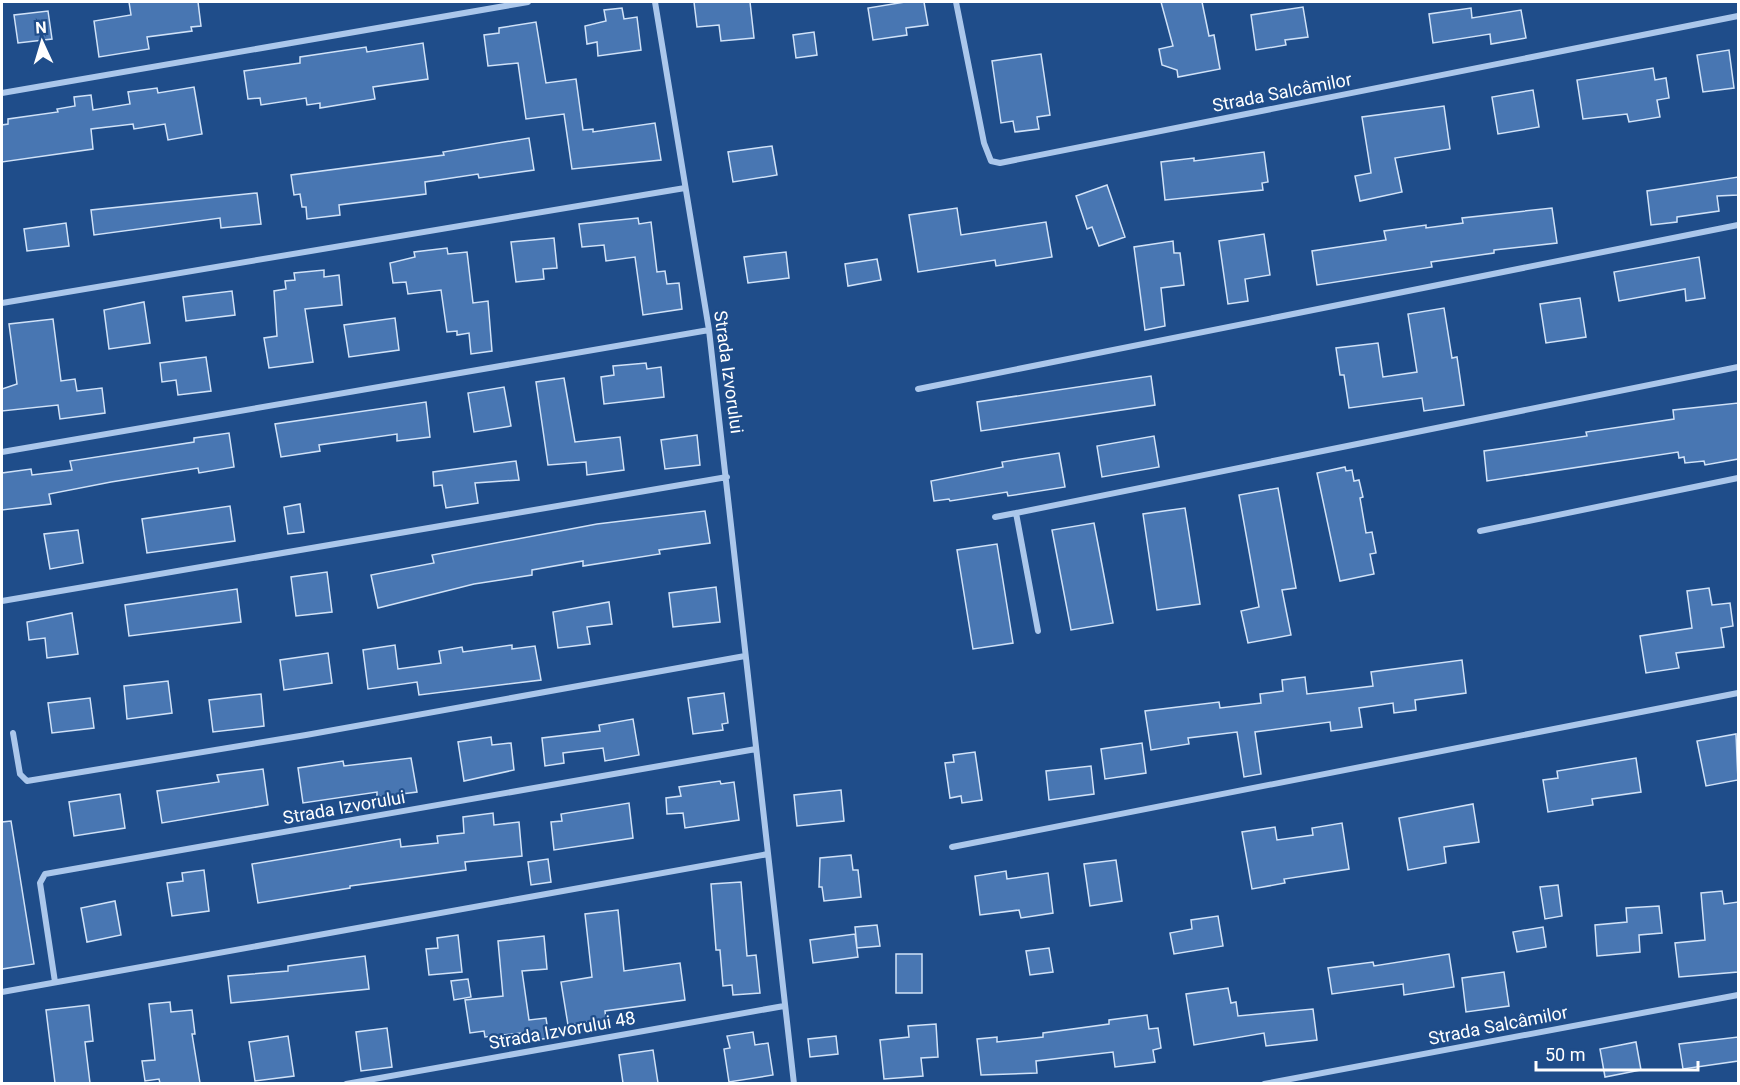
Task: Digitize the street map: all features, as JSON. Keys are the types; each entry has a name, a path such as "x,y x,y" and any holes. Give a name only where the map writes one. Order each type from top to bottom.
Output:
{"street":[{"path":"2,93 528,2"},
{"name":"Strada Izvorului","path":"655,2 709,330 794,1083"},
{"name":"Strada Salcâmilor","path":"956,2 984,143 992,161 1000,163 1738,16"},
{"path":"2,303 685,188"},
{"path":"918,389 1738,225"},
{"path":"2,452 709,330"},
{"path":"995,517 1738,367"},
{"path":"2,601 727,477"},
{"path":"1480,531 1738,478"},
{"path":"1016,513 1038,631"},
{"path":"13,733 20,774 27,781 306,735 745,656"},
{"path":"951,847 1738,693"},
{"name":"Strada Izvorului","path":"55,982 40,883 45,874 756,749"},
{"path":"2,992 768,854"},
{"name":"Strada Salcâmilor","path":"1264,1083 1738,995"},
{"name":"Strada Izvorului 48","path":"346,1083 784,1006"}],"building":[{"path":"129,2 198,2 201,26 191,27 192,31 147,37 149,49 99,57 94,21 131,15"},
{"path":"694,2 750,2 754,38 721,41 719,25 697,27"},
{"path":"905,2 924,2 928,25 906,28 907,35 873,40 868,8"},
{"path":"1161,2 1202,2 1209,36 1214,35 1220,69 1178,77 1177,70 1162,65 1159,49 1173,46"},
{"path":"1303,7 1308,37 1285,40 1286,45 1256,50 1251,15"},
{"path":"622,8 624,19 637,17 641,50 598,56 597,42 587,44 585,26 606,21 604,10"},
{"path":"1471,8 1472,18 1521,10 1526,38 1491,44 1490,34 1433,43 1429,14"},
{"path":"48,11 52,39 18,43 14,15"},
{"path":"536,22 546,83 576,79 583,130 593,129 593,132 655,123 661,160 572,169 564,114 526,119 518,63 488,66 484,35 499,33 499,28"},
{"path":"814,32 817,55 796,58 793,35"},
{"path":"423,43 428,79 373,87 375,99 320,108 320,103 307,105 306,98 261,105 260,98 248,99 244,71 300,63 300,57 366,47 367,52"},
{"path":"1729,50 1734,88 1703,92 1697,55"},
{"path":"1041,54 1050,115 1037,117 1039,129 1015,132 1013,121 1001,123 992,61"},
{"path":"1653,68 1655,80 1666,78 1669,98 1657,100 1660,117 1629,122 1627,114 1583,119 1577,80"},
{"path":"194,87 202,134 168,140 165,124 134,129 133,124 91,129 93,149 2,162 2,125 8,124 8,119 58,112 57,109 75,106 74,97 91,95 93,110 130,104 128,92 157,88 158,93"},
{"path":"1533,90 1539,127 1498,134 1492,97"},
{"path":"1444,106 1450,149 1395,158 1402,192 1360,201 1355,176 1371,173 1362,117"},
{"path":"529,138 534,170 479,178 478,174 425,182 426,194 339,205 340,215 307,219 306,207 302,207 300,194 294,195 291,175 444,155 443,152"},
{"path":"772,146 777,175 733,182 728,152"},
{"path":"1264,152 1268,182 1262,183 1263,190 1165,200 1161,162 1194,158 1194,161"},
{"path":"1738,177 1738,195 1717,196 1719,211 1677,217 1677,222 1651,225 1647,191"},
{"path":"1107,185 1125,237 1099,246 1092,227 1087,229 1076,196"},
{"path":"257,193 261,224 221,228 220,218 94,235 91,210"},
{"path":"957,208 961,235 1046,222 1052,257 996,266 995,260 918,272 909,215"},
{"path":"1552,208 1557,243 1494,250 1494,253 1431,262 1432,267 1317,285 1312,251 1386,240 1384,231 1463,223 1462,218"},
{"path":"638,218 639,224 651,222 657,272 665,271 667,284 679,283 682,309 643,315 635,257 606,261 604,245 582,247 579,224"},
{"path":"66,223 69,246 27,251 24,229"},
{"path":"1264,234 1270,275 1245,279 1248,301 1228,304 1219,241"},
{"path":"554,238 557,268 543,269 544,279 516,282 511,242"},
{"path":"1173,241 1174,253 1180,253 1184,285 1161,288 1165,326 1145,330 1134,247"},
{"path":"447,248 448,254 467,252 473,303 488,301 492,351 471,354 469,333 457,335 457,331 447,332 441,290 408,294 406,282 393,283 390,263 415,257 414,252"},
{"path":"786,252 789,278 748,283 744,257"},
{"path":"1699,257 1705,298 1686,301 1685,289 1619,301 1614,272"},
{"path":"877,259 881,280 848,286 845,264"},
{"path":"324,270 324,277 339,275 342,305 305,309 313,362 269,368 264,338 277,336 274,291 286,289 285,281 295,280 294,273"},
{"path":"232,291 235,315 186,321 183,297"},
{"path":"1580,298 1586,337 1546,343 1540,304"},
{"path":"144,302 150,343 109,349 104,310"},
{"path":"1444,308 1452,358 1457,357 1464,405 1424,411 1422,398 1349,408 1344,375 1340,375 1336,348 1378,343 1383,377 1417,372 1408,314"},
{"path":"395,318 399,350 349,357 344,325"},
{"path":"53,319 61,381 75,379 77,391 102,388 105,413 60,419 58,405 2,411 2,389 17,384 9,324"},
{"path":"206,357 211,391 178,395 176,380 162,382 160,363"},
{"path":"646,363 647,369 661,367 664,397 604,404 601,377 614,375 613,366"},
{"path":"1151,376 1155,405 981,431 977,402"},
{"path":"564,378 575,442 620,437 624,470 587,475 586,462 548,465 536,382"},
{"path":"504,387 511,426 474,432 468,393"},
{"path":"426,402 430,437 397,441 397,434 319,445 320,451 281,457 275,424"},
{"path":"1738,403 1738,459 1705,465 1704,461 1685,463 1684,457 1679,458 1678,452 1487,481 1484,451 1587,436 1586,432 1674,419 1673,410"},
{"path":"229,433 234,467 199,473 198,468 111,482 49,494 51,504 2,510 2,473 31,469 32,475 72,470 70,461 194,442 194,438"},
{"path":"697,435 700,465 665,469 661,440"},
{"path":"1154,436 1159,467 1102,477 1097,446"},
{"path":"1059,453 1065,487 1008,496 1007,492 950,501 949,499 934,501 931,481 1003,467 1002,462"},
{"path":"516,461 519,480 475,483 478,503 446,508 442,485 434,486 433,472"},
{"path":"1345,467 1346,471 1352,470 1354,481 1359,480 1366,533 1372,532 1376,553 1370,554 1374,574 1340,581 1317,473"},
{"path":"1278,488 1296,588 1282,590 1291,635 1248,643 1241,611 1259,607 1239,495"},
{"path":"300,504 304,532 288,534 284,507"},
{"path":"230,506 235,541 147,553 142,519"},
{"path":"1185,508 1200,604 1157,610 1143,514"},
{"path":"705,511 710,543 659,550 660,554 583,566 583,561 532,570 532,575 474,584 378,608 371,575 434,563 432,555 597,524"},
{"path":"1094,523 1113,623 1071,630 1052,530"},
{"path":"78,530 83,563 50,569 44,534"},
{"path":"997,544 1013,643 973,649 957,550"},
{"path":"327,572 332,612 296,616 291,577"},
{"path":"716,587 720,622 673,627 669,593"},
{"path":"1709,588 1712,605 1730,603 1733,626 1721,628 1724,647 1676,653 1679,668 1646,673 1640,636 1692,628 1687,591"},
{"path":"237,589 241,622 129,636 125,605"},
{"path":"609,602 612,624 587,627 590,644 558,648 553,612"},
{"path":"72,613 78,654 47,658 45,638 29,640 27,622"},
{"path":"395,645 398,669 441,663 439,651 462,647 463,652 512,645 512,649 535,646 541,680 419,695 417,682 368,689 363,650"},
{"path":"328,653 332,683 284,690 280,660"},
{"path":"1462,660 1466,693 1415,700 1416,710 1394,713 1393,703 1359,708 1362,727 1331,731 1330,722 1255,732 1261,774 1244,777 1237,732 1188,738 1189,744 1151,750 1145,711 1219,702 1220,708 1261,703 1260,694 1283,691 1282,680 1305,677 1307,694 1373,686 1371,672"},
{"path":"168,681 172,713 127,719 124,686"},
{"path":"724,693 728,723 722,724 723,730 693,734 688,698"},
{"path":"261,694 264,726 213,732 209,700"},
{"path":"90,698 94,728 52,733 48,703"},
{"path":"633,719 639,755 605,761 603,748 563,753 564,763 545,766 542,738 600,731 599,725"},
{"path":"1736,734 1738,780 1706,786 1697,741"},
{"path":"491,737 492,745 511,743 514,770 464,781 458,742"},
{"path":"1142,743 1146,773 1105,779 1101,749"},
{"path":"975,752 982,800 962,803 961,796 950,798 945,763 954,762 953,755"},
{"path":"411,758 417,792 377,797 377,792 303,803 298,768 343,761 344,766"},
{"path":"1636,758 1641,792 1592,799 1593,805 1548,812 1543,780 1558,778 1557,771"},
{"path":"1091,766 1094,794 1049,800 1046,771"},
{"path":"263,769 268,805 162,823 157,791 219,782 217,775"},
{"path":"720,781 721,784 734,782 739,820 685,828 683,813 667,814 666,798 681,796 679,787"},
{"path":"841,790 844,821 797,826 794,795"},
{"path":"120,794 125,828 74,836 69,802"},
{"path":"629,803 633,838 554,850 551,822 562,821 561,814"},
{"path":"1473,804 1479,842 1444,847 1446,863 1408,870 1399,818"},
{"path":"493,813 494,825 519,822 522,856 465,862 466,870 350,886 350,888 258,903 252,864 400,839 401,847 438,843 437,836 464,833 463,817"},
{"path":"11,821 34,964 2,969 2,822"},
{"path":"1342,823 1349,869 1284,879 1285,883 1252,889 1242,832 1275,827 1277,840 1313,835 1312,828"},
{"path":"851,855 853,870 858,870 861,897 824,901 822,887 819,887 820,858"},
{"path":"548,859 551,882 531,885 528,862"},
{"path":"1116,860 1122,901 1090,906 1084,864"},
{"path":"204,870 209,911 172,916 167,883 183,881 182,873"},
{"path":"1006,871 1007,879 1048,873 1053,913 1021,918 1019,910 980,915 975,876"},
{"path":"741,882 747,956 756,955 760,993 733,995 732,985 723,986 720,950 716,950 711,884"},
{"path":"1558,885 1562,916 1545,919 1540,887"},
{"path":"1722,891 1724,904 1738,902 1738,972 1679,977 1675,943 1705,940 1701,893"},
{"path":"115,901 121,935 87,942 81,908"},
{"path":"1659,906 1662,933 1639,935 1640,952 1597,956 1595,925 1627,922 1626,908"},
{"path":"618,910 624,971 680,963 685,1000 605,1011 606,1019 568,1025 561,982 592,977 585,914"},
{"path":"1218,916 1223,946 1174,954 1170,933 1192,929 1191,920"},
{"path":"877,925 880,946 857,948 855,927"},
{"path":"1543,927 1546,947 1517,952 1513,932"},
{"path":"855,934 858,957 813,963 810,940"},
{"path":"458,935 462,972 429,975 426,949 438,948 437,938"},
{"path":"544,936 547,969 522,971 529,1020 546,1018 549,1038 522,1042 521,1033 485,1037 484,1031 470,1033 465,1000 503,996 498,941"},
{"path":"1049,948 1053,972 1030,975 1026,951"},
{"path":"896,954 922,954 922,993 896,993"},
{"path":"1449,954 1454,987 1404,995 1403,984 1332,994 1328,968 1373,962 1374,966"},
{"path":"365,956 369,989 231,1003 228,976 288,971 288,966"},
{"path":"1504,972 1509,1006 1466,1012 1462,978"},
{"path":"468,979 471,997 454,1000 451,981"},
{"path":"1228,988 1231,1003 1236,1002 1238,1016 1313,1009 1317,1040 1266,1046 1264,1033 1194,1045 1186,994"},
{"path":"170,1002 171,1012 192,1010 195,1034 192,1034 200,1083 160,1083 159,1079 145,1081 142,1061 155,1060 149,1004"},
{"path":"89,1005 93,1041 85,1042 90,1083 55,1083 46,1010"},
{"path":"1147,1015 1149,1029 1158,1028 1161,1048 1153,1050 1155,1062 1115,1067 1113,1052 1036,1061 1037,1073 981,1075 977,1039 997,1037 997,1042 1043,1037 1043,1033 1109,1024 1109,1020"},
{"path":"936,1024 938,1057 921,1058 923,1076 884,1079 880,1040 909,1037 908,1026"},
{"path":"387,1028 392,1067 361,1071 356,1032"},
{"path":"753,1032 755,1045 768,1043 773,1075 729,1082 724,1049 730,1048 727,1036"},
{"path":"288,1036 294,1076 255,1081 249,1042"},
{"path":"836,1036 838,1054 810,1057 808,1039"},
{"path":"1738,1037 1738,1061 1683,1069 1679,1044"},
{"path":"1636,1042 1641,1070 1605,1077 1600,1049"},
{"path":"653,1050 658,1083 623,1083 619,1055"}]}
